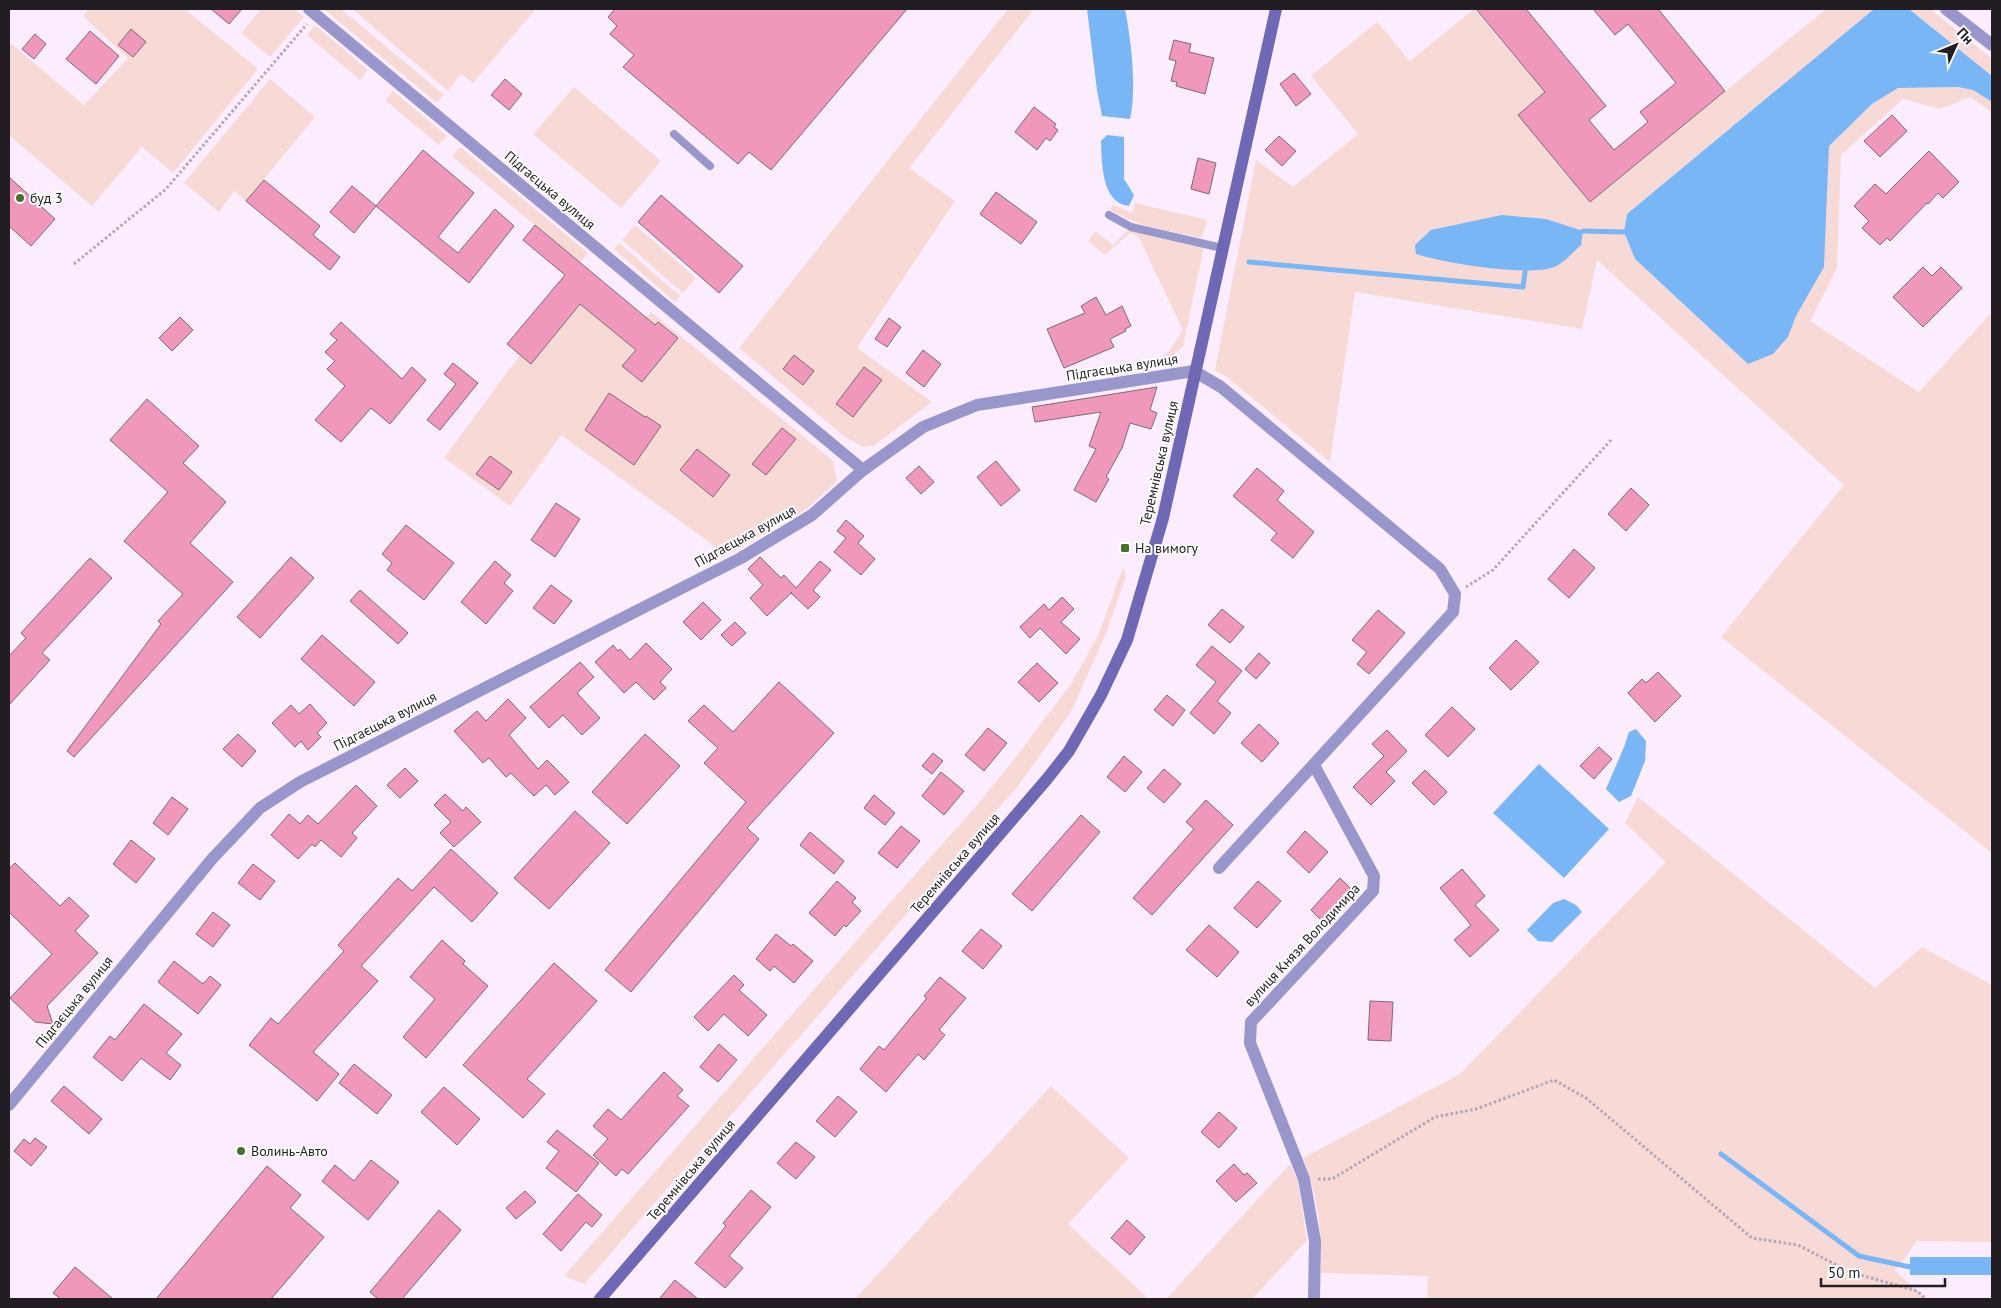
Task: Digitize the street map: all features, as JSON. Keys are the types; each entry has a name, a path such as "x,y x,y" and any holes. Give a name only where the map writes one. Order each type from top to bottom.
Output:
{"street":[{"name":"Теремнівська вулиця","path":"600,1299 1047,779 1069,751 1101,695 1127,640 1163,518 1194,371 1276,9"},
{"path":"1946,9 1992,45"},
{"name":"Підгаєцька вулиця","path":"312,12 863,470"},
{"path":"1194,371 1221,388 1440,569 1455,594 1452,612 1219,868"},
{"name":"Підгаєцька вулиця","path":"9,1106 212,859 260,808 300,782 403,728 741,558 812,515 863,470 923,427 977,404 1194,371"},
{"name":"вулиця Князя Володимира","path":"1314,765 1374,876 1373,891 1251,1022 1250,1043 1304,1179 1315,1241 1314,1299"}],"lane":[{"path":"674,134 710,166"},
{"path":"1109,215 1131,227 1222,248"}],"path":[{"path":"74,264 166,189 312,12"},
{"path":"1455,594 1493,570 1611,440"},
{"path":"1304,1179 1332,1179 1435,1117 1476,1109 1554,1080 1586,1098 1752,1238 1798,1245 1850,1272 1917,1291 1926,1299"}],"shaded area":[{"path":"89,9 185,9 258,69 173,173 142,147 92,206 9,135 9,42 84,105 128,58 83,16"},
{"path":"261,9 295,9 304,17 270,57 241,33"},
{"path":"324,9 341,9 444,95 437,103"},
{"path":"352,9 536,9 473,83 461,74 448,91"},
{"path":"1008,9 1034,9 909,168 955,201 857,348 932,402 873,446 863,447 845,437 739,348"},
{"path":"1474,9 1545,92 1518,115 1590,202 1826,9 1874,9 1627,214 1624,232 1635,259 1748,364 1773,354 1788,337 1796,316 1824,267 1828,146 1872,104 1898,88 1958,87 1973,90 1992,102 1992,112 1970,97 1940,109 1903,99 1841,155 1837,268 1810,321 1919,392 1992,312 1992,853 1721,637 1844,485 1597,260 1582,329 1355,292 1330,462 1228,378 1215,370 1256,160 1293,187 1358,134 1311,76 1377,22 1410,61"},
{"path":"1909,9 1930,9 1992,59 1992,76"},
{"path":"315,25 368,70 360,80 307,35"},
{"path":"270,79 315,117 246,201 234,191 219,212 184,183"},
{"path":"574,87 661,161 621,208 533,134"},
{"path":"393,91 447,136 439,145 385,100"},
{"path":"460,147 588,253 580,263 452,156"},
{"path":"1135,203 1207,220 1202,238 1143,225 1110,209 1113,205 1132,213"},
{"path":"635,225 696,278 683,293 622,240"},
{"path":"1129,229 1204,247 1183,346 1165,359 1157,360 1169,351 1183,330 1138,236 1130,233 1105,255 1088,241 1095,231 1113,245"},
{"path":"619,243 680,296 675,302 614,249"},
{"path":"580,304 627,342 651,312 833,461 837,481 807,509 727,555 561,435 510,506 444,458 520,355 531,363"},
{"path":"1123,567 1126,576 1107,631 1071,712 1018,786 584,1284 564,1276 977,805 1012,762 1071,684 1098,636"},
{"path":"1638,797 1875,988 1922,947 1992,985 1992,1242 1917,1241 1895,1271 1927,1299 1427,1299 1428,1276 1321,1273 1321,1244 1316,1200 1303,1158 1460,1074 1666,862 1625,823"},
{"path":"1051,1086 1129,1158 1068,1224 1149,1299 855,1299"},
{"path":"1290,1164 1298,1181 1307,1240 1252,1299 1166,1299"}],"water":[{"path":"1087,9 1125,9 1133,79 1130,119 1102,116"},
{"path":"1874,9 1909,9 1992,76 1992,102 1973,90 1958,87 1898,88 1872,104 1829,146 1824,267 1796,316 1788,337 1773,354 1748,364 1635,259 1624,232 1627,214"},
{"path":"1107,135 1124,137 1124,179 1134,195 1129,206 1113,198 1108,190 1103,170 1101,141"},
{"path":"1502,215 1546,219 1583,231 1581,245 1564,261 1554,267 1542,270 1486,268 1416,254 1415,245 1431,230"},
{"path":"1636,729 1646,741 1645,761 1631,796 1619,802 1606,789 1629,732"},
{"path":"1539,764 1609,829 1564,878 1493,813"},
{"path":"1564,899 1576,905 1582,912 1552,942 1538,941 1527,930 1553,903"},
{"path":"1910,1257 1992,1257 1992,1275 1910,1275"}],"building":[{"path":"211,9 242,9 229,24"},
{"path":"615,9 907,9 771,170 749,152 738,164 623,67 634,55 610,34 617,26 608,17"},
{"path":"1476,9 1526,9 1606,106 1589,120 1614,150 1648,122 1640,112 1676,83 1628,24 1615,35 1593,9 1658,9 1725,91 1590,202 1518,115 1545,92"},
{"path":"131,29 146,42 133,57 118,45"},
{"path":"90,31 119,56 96,84 66,59"},
{"path":"35,34 46,44 34,59 22,49"},
{"path":"1174,40 1191,44 1189,52 1214,58 1205,94 1176,86 1177,82 1171,81 1176,61 1169,59"},
{"path":"1294,73 1311,94 1296,106 1280,84"},
{"path":"505,79 522,94 509,110 491,95"},
{"path":"1034,107 1056,124 1054,127 1058,130 1050,141 1046,138 1037,150 1015,132"},
{"path":"1892,115 1907,131 1880,157 1864,141"},
{"path":"1279,136 1296,151 1282,166 1265,150"},
{"path":"423,150 474,193 438,237 458,253 495,209 514,226 469,283 376,206"},
{"path":"1929,151 1959,182 1943,198 1938,193 1890,241 1887,238 1880,245 1862,228 1869,221 1854,206 1875,184 1886,194"},
{"path":"1198,158 1216,163 1209,194 1191,189"},
{"name":"буд 3","path":"9,177 55,219 31,246 9,226"},
{"path":"264,180 320,226 313,235 340,257 330,270 246,201"},
{"path":"352,186 376,206 354,233 330,212"},
{"path":"996,192 1037,222 1021,244 980,214"},
{"path":"661,195 743,266 719,293 638,222"},
{"path":"535,225 655,325 658,322 678,338 642,382 622,366 636,350 580,304 531,364 507,344 565,275 523,240"},
{"path":"1923,267 1932,276 1941,267 1962,288 1923,327 1893,297"},
{"path":"1096,297 1106,315 1122,306 1131,326 1125,329 1126,331 1110,339 1114,347 1064,368 1047,329 1085,313 1081,306"},
{"path":"180,317 193,330 172,351 159,338"},
{"path":"889,318 901,327 887,347 875,339"},
{"path":"341,322 402,379 412,367 426,380 390,424 371,408 341,442 315,420 345,386 327,369 335,361 325,352 337,340 330,334"},
{"path":"923,350 941,364 924,387 906,373"},
{"path":"794,355 814,371 803,385 783,369"},
{"path":"453,363 478,383 440,430 427,420 456,384 444,374"},
{"path":"864,367 882,380 853,417 836,404"},
{"path":"1157,387 1150,410 1157,413 1151,429 1130,423 1122,448 1106,477 1109,479 1096,502 1074,490 1096,449 1089,446 1101,412 1035,422 1032,407"},
{"path":"609,393 661,426 634,465 585,430"},
{"path":"147,399 199,446 183,463 226,502 190,543 233,582 74,757 67,751 161,624 158,621 183,594 124,541 168,492 110,440"},
{"path":"782,428 796,439 766,475 752,464"},
{"path":"697,449 730,475 713,497 680,470"},
{"path":"490,456 512,472 499,490 476,474"},
{"path":"996,461 1020,490 1001,506 977,477"},
{"path":"919,466 934,482 921,494 906,478"},
{"path":"1257,468 1284,491 1277,500 1314,532 1293,558 1271,540 1277,533 1233,496"},
{"path":"1631,488 1649,505 1626,531 1608,514"},
{"path":"556,503 580,519 555,557 531,540"},
{"path":"846,520 864,536 858,543 875,559 861,575 834,552 846,538 837,531"},
{"path":"406,525 454,563 424,600 387,570 392,563 382,554"},
{"path":"1574,549 1595,568 1569,598 1548,579"},
{"path":"291,557 314,578 260,638 237,617"},
{"path":"760,557 781,578 784,575 796,588 820,561 831,570 813,590 820,597 808,609 792,592 767,616 750,598 763,585 748,569"},
{"path":"90,558 112,578 42,653 50,660 9,705 9,656 26,638 21,633"},
{"path":"495,561 511,575 504,583 513,591 486,624 461,602"},
{"path":"551,585 572,601 554,624 533,608"},
{"path":"360,590 408,633 398,644 350,601"},
{"path":"1062,597 1074,609 1061,622 1080,639 1066,654 1040,628 1030,638 1020,627 1044,604 1049,610"},
{"path":"703,602 721,620 701,640 683,622"},
{"path":"1222,609 1244,627 1230,643 1208,625"},
{"path":"1378,610 1405,633 1369,674 1357,664 1367,652 1352,640"},
{"path":"735,622 746,633 732,646 721,635"},
{"path":"322,635 375,682 354,706 301,659"},
{"path":"1516,640 1539,662 1511,690 1489,668"},
{"path":"646,643 672,669 660,682 666,688 654,700 636,682 624,693 595,662 613,645 618,651 620,649 630,660"},
{"path":"1212,646 1242,671 1217,701 1231,713 1214,734 1190,713 1216,682 1196,665"},
{"path":"1259,653 1270,663 1256,679 1245,669"},
{"path":"580,662 594,677 577,693 600,718 582,735 563,715 549,728 530,707"},
{"path":"1037,663 1058,683 1039,702 1018,682"},
{"path":"1658,672 1681,696 1655,722 1628,693 1642,679 1646,683"},
{"path":"779,682 834,733 747,828 759,839 631,992 605,970 746,802 704,763 718,748 688,721 704,705 733,732"},
{"path":"1167,695 1185,710 1173,726 1154,710"},
{"path":"508,699 526,718 509,735 538,769 547,760 569,782 555,795 546,785 534,796 511,773 506,777 489,758 483,763 454,731 477,711 486,721"},
{"path":"310,704 327,723 317,733 321,737 308,750 301,741 295,747 272,723 291,705 299,714"},
{"path":"1452,707 1475,729 1448,757 1425,735"},
{"path":"1259,724 1279,743 1262,762 1241,743"},
{"path":"988,728 1007,743 984,771 965,755"},
{"path":"1387,730 1407,751 1386,772 1395,781 1371,805 1353,787 1384,756 1372,744"},
{"path":"238,734 256,751 242,767 223,749"},
{"path":"645,734 680,766 627,824 592,792"},
{"path":"1599,747 1612,759 1594,779 1580,766"},
{"path":"933,753 943,761 932,774 922,766"},
{"path":"1124,756 1142,772 1125,792 1107,777"},
{"path":"405,768 418,781 400,798 387,785"},
{"path":"1164,769 1181,784 1164,803 1147,788"},
{"path":"1425,770 1447,792 1434,805 1412,783"},
{"path":"941,772 964,791 944,815 922,796"},
{"path":"356,785 377,806 352,833 357,838 341,857 321,840 315,847 312,844 298,859 271,835 289,814 300,824 308,815 318,824"},
{"path":"445,794 463,811 466,807 481,822 454,847 440,833 451,822 434,805"},
{"path":"874,795 895,813 885,825 864,808"},
{"path":"172,797 188,809 168,835 153,823"},
{"path":"1206,800 1233,825 1152,915 1133,898 1194,829 1186,822"},
{"path":"575,811 610,843 549,909 514,878"},
{"path":"1081,815 1100,832 1032,911 1012,894"},
{"path":"901,826 920,841 897,868 878,853"},
{"path":"1305,831 1328,852 1309,873 1287,852"},
{"path":"810,832 844,861 834,874 800,845"},
{"path":"131,840 155,859 136,883 113,864"},
{"path":"451,849 498,893 472,922 434,887 361,966 378,981 313,1052 339,1074 317,1101 249,1045 271,1018 278,1024 344,951 338,945 398,878 412,891"},
{"path":"15,863 60,906 69,897 89,916 75,931 98,953 47,1006 53,1024 35,1022 10,998 52,954 9,912 9,869"},
{"path":"253,864 275,881 260,900 238,883"},
{"path":"1462,869 1485,896 1475,905 1499,930 1470,957 1454,940 1471,925 1440,888"},
{"path":"1340,878 1354,892 1324,923 1311,910"},
{"path":"837,881 856,898 852,902 861,911 846,927 844,925 835,936 809,913"},
{"path":"1258,881 1281,901 1257,928 1234,908"},
{"path":"213,912 230,925 213,947 196,934"},
{"path":"1209,925 1239,952 1217,977 1186,950"},
{"path":"981,929 1002,946 983,969 962,951"},
{"path":"776,934 791,946 793,944 813,961 794,983 774,966 770,971 756,959"},
{"path":"442,940 465,961 463,964 488,986 426,1058 403,1037 435,999 410,977"},
{"path":"174,961 203,984 210,976 221,985 198,1014 158,982"},
{"path":"554,963 597,1001 527,1079 545,1094 523,1118 463,1065"},
{"path":"734,975 744,985 739,990 767,1015 748,1036 724,1014 708,1031 694,1017"},
{"path":"940,977 966,998 939,1030 945,1035 924,1060 918,1054 886,1092 860,1069 879,1046 884,1050 927,998 924,996"},
{"path":"1370,1001 1393,1002 1391,1041 1368,1040"},
{"path":"144,1004 182,1034 166,1053 181,1065 170,1080 141,1058 122,1081 93,1057 110,1036 115,1040"},
{"path":"719,1044 737,1060 718,1082 700,1067"},
{"path":"354,1064 392,1095 377,1114 339,1083"},
{"path":"664,1072 683,1090 677,1096 689,1106 628,1174 622,1169 616,1176 593,1155 608,1139 593,1126 608,1109 621,1120"},
{"path":"64,1086 102,1119 89,1134 51,1101"},
{"path":"444,1087 480,1119 457,1145 421,1112"},
{"path":"838,1096 857,1112 835,1137 816,1121"},
{"path":"1219,1112 1237,1128 1219,1148 1201,1132"},
{"path":"557,1130 599,1163 576,1192 546,1168 559,1151 547,1142"},
{"path":"35,1138 47,1147 31,1166 14,1151 24,1139 30,1144"},
{"path":"796,1142 815,1157 796,1179 777,1163"},
{"path":"371,1160 399,1182 368,1220 322,1181 335,1165 354,1181"},
{"path":"1234,1164 1244,1175 1247,1173 1257,1183 1236,1202 1216,1181"},
{"path":"267,1166 301,1195 290,1208 324,1237 271,1299 156,1299"},
{"path":"751,1190 771,1207 729,1256 743,1268 725,1288 695,1263 726,1226 723,1223"},
{"path":"525,1191 536,1202 516,1219 506,1208"},
{"path":"578,1194 602,1215 592,1227 586,1222 561,1251 543,1234"},
{"path":"439,1210 461,1230 402,1299 378,1299 370,1292"},
{"path":"1127,1220 1145,1237 1130,1255 1111,1238"},
{"path":"75,1267 113,1299 61,1299 53,1293"},
{"path":"675,1280 698,1299 659,1299"}],"waterway":[{"path":"1583,231 1624,232"},
{"path":"1249,262 1523,287 1525,272"},
{"path":"1721,1154 1859,1256 1910,1267"}],"place":[{"name":"буд 3","path":"20,198"},
{"name":"На вимогу","path":"1125,548"},
{"name":"Волинь-Авто","path":"241,1151"}]}
